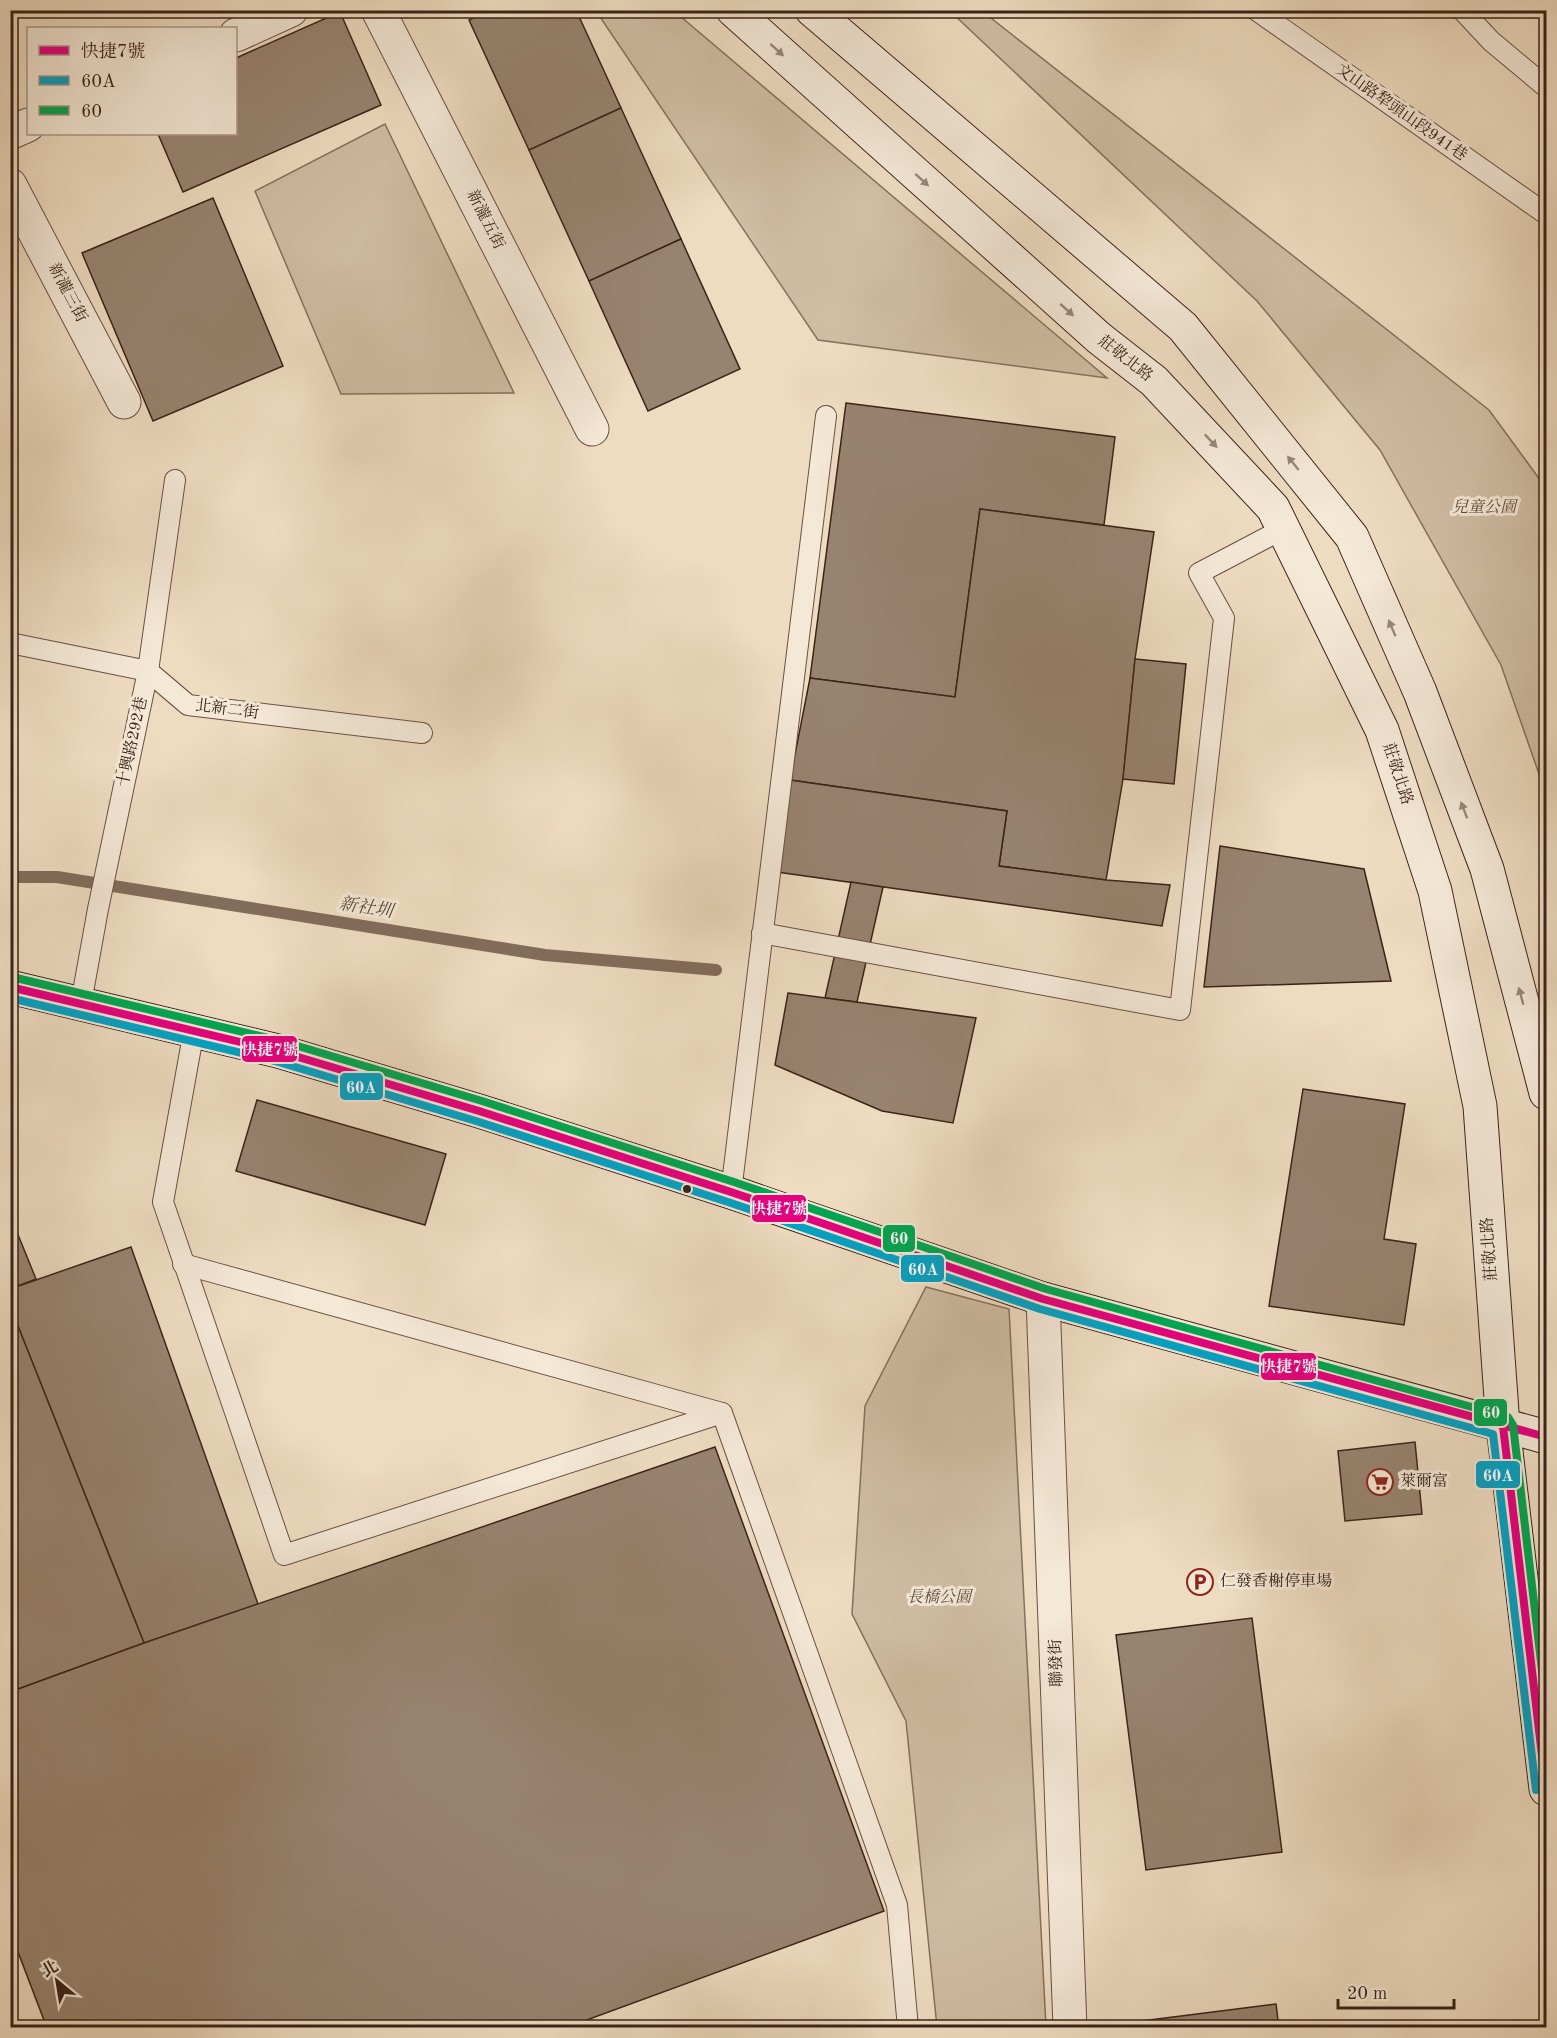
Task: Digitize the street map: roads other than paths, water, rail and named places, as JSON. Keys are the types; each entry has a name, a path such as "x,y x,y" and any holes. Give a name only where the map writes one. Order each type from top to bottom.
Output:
{"street":[{"path":"237,35 291,10"},
{"name":"新瀧五街","path":"378,10 592,429"},
{"name":"莊敬北路","path":"733,10 1099,338 1154,381 1273,508 1382,730 1435,891 1480,1106 1503,1426 1546,1789"},
{"path":"812,10 1183,327 1352,537 1420,692 1487,869 1546,1093"},
{"path":"10,133 27,125"},
{"name":"新瀧三街","path":"10,184 124,402"},
{"path":"10,987 278,1051 479,1111 731,1192 1042,1299 1546,1437"},
{"name":"聯發街","path":"1042,1299 1070,2028"}],"lane":[{"name":"文山路犂頭山段941巷","path":"1256,10 1546,214"},
{"path":"1462,10 1491,40 1546,87"},
{"path":"731,1192 826,416"},
{"name":"十興路292巷","path":"81,1003 98,909 148,671 175,480"},
{"path":"762,933 1180,1010 1224,618 1199,573 1283,529"},
{"name":"北新二街","path":"10,643 148,671 188,705 422,733"},
{"path":"194,1030 162,1202 284,1555 722,1413"},
{"path":"183,1264 722,1413"},
{"path":"722,1413 897,1905 908,2028"}],"waterway":[{"name":"新社圳","path":"10,877 57,877 545,955 716,970"}],"place":[{"name":"萊爾富","path":"1380,1482"},
{"name":"仁發香榭停車場","path":"1200,1582"}],"park label":[{"name":"兒童公園","path":"1484,508"},
{"name":"長橋公園","path":"939,1598"}]}
